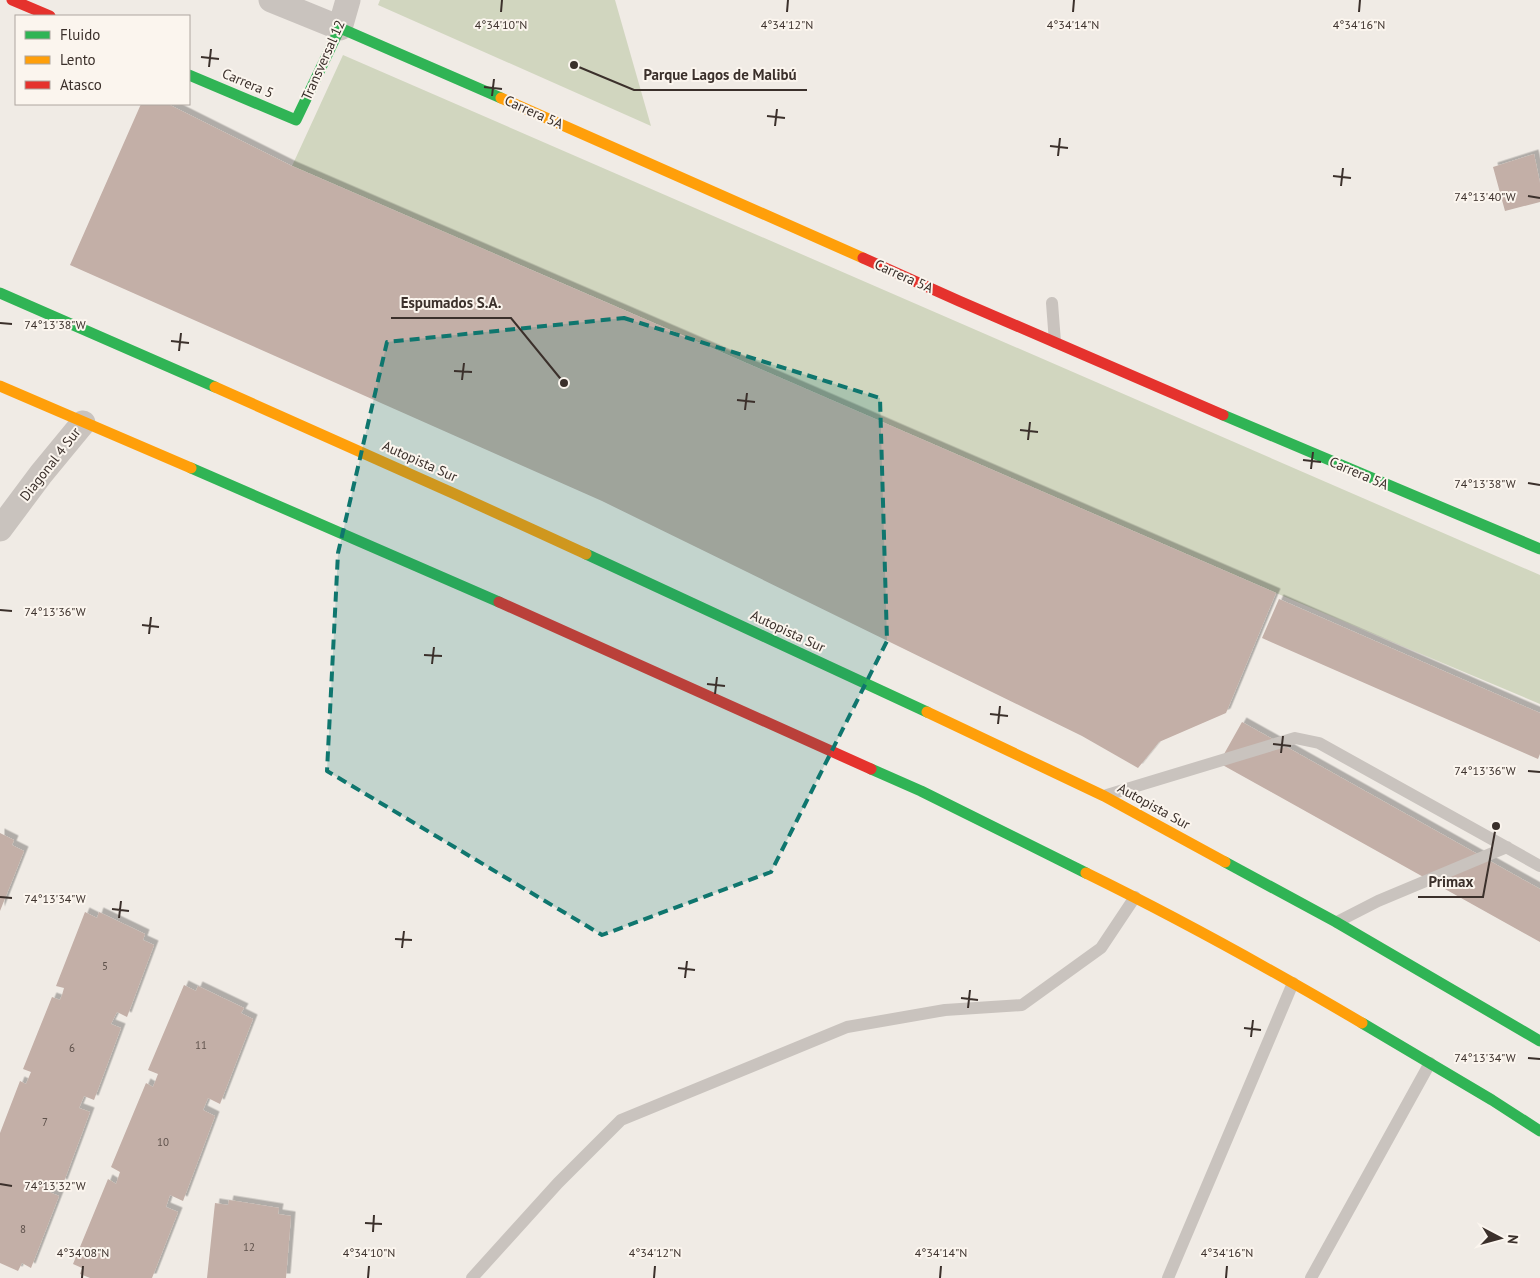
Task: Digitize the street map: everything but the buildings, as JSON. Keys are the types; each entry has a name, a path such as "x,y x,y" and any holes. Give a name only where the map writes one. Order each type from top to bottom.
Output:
{"main road":[{"path":"12,0 48,15"},
{"name":"Transversal 12","path":"296,120 340,28"},
{"name":"Carrera 5A","path":"340,28 725,196 959,301 1358,473 1540,549"},
{"name":"Carrera 5","path":"190,75 296,120"},
{"name":"Autopista Sur","path":"0,293 457,495 861,681 1104,796 1336,922 1540,1041"},
{"path":"0,386 537,618 921,791 1135,897 1293,983 1492,1100 1540,1131"}],"street":[{"name":"Carrera 5A","path":"270,0 340,28"},
{"name":"Transversal 12","path":"340,28 348,0"},
{"name":"Diagonal 4 Sur","path":"0,529 41,474 83,423"}],"lane":[{"path":"1052,303 1055,342"},
{"path":"1104,796 1295,738 1319,743 1540,866"},
{"path":"1336,922 1378,901 1507,847"},
{"path":"472,1278 558,1183 621,1120 847,1027 945,1010 1022,1005 1101,948 1135,897"},
{"path":"1168,1278 1293,983"},
{"path":"1311,1278 1430,1064"}],"highlighted area":[{"path":"624,318 880,398 887,641 771,872 602,935 327,771 338,553 387,342"}],"green space":[{"path":"380,0 615,0 651,126 378,5"},
{"path":"343,55 1540,575 1540,704 1276,593 292,166"}],"traffic: fast":[{"path":"190,75 296,120 340,28 501,98"},
{"path":"0,293 215,387"},
{"path":"1223,415 1540,549"},
{"path":"191,468 499,602"},
{"path":"586,554 927,712"},
{"path":"871,769 921,791 1086,873"},
{"path":"1225,862 1336,922 1540,1041"},
{"path":"1362,1023 1492,1100 1540,1131"}],"traffic: slow":[{"path":"501,98 863,258"},
{"path":"0,386 191,468"},
{"path":"215,387 586,554"},
{"path":"927,712 1104,796 1225,862"},
{"path":"1086,873 1226,945 1362,1023"}],"traffic: jam":[{"path":"12,0 48,15"},
{"path":"863,258 1223,415"},
{"path":"499,602 871,769"}],"place":[{"name":"Parque Lagos de Malibú","path":"574,65"},
{"name":"Espumados S.A.","path":"564,383"},
{"name":"Primax","path":"1496,826"}]}
